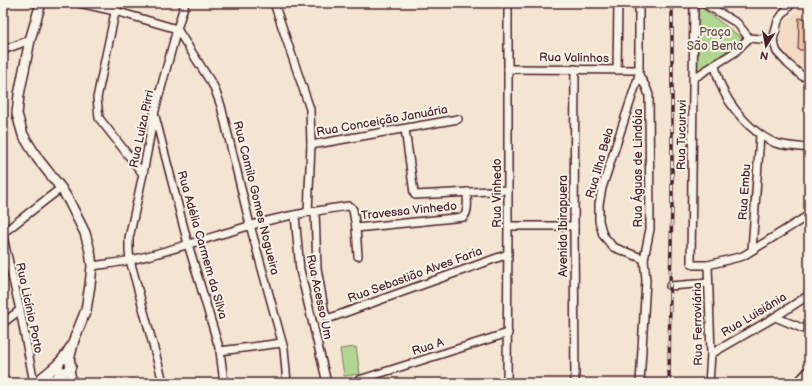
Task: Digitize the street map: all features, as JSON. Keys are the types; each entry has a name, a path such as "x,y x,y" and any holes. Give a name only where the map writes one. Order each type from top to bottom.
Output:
{"street":[{"path":"41,3 30,40 19,95 17,114 23,135 38,159 70,201 86,233 92,266 86,310 64,365 51,383"},
{"path":"79,3 115,11 177,29"},
{"path":"117,3 97,98 97,109 99,118 144,174"},
{"name":"Rua Luiza Pirri","path":"162,383 162,378 130,260 129,238 144,174 154,114 185,3"},
{"path":"92,266 130,260 250,225 312,211 310,109 274,3"},
{"name":"Rua Vinhedo","path":"507,383 508,3"},
{"path":"617,70 618,3"},
{"name":"Rua Águas de Lindóia","path":"639,3 639,73 648,95 650,229 644,259 646,280 640,383"},
{"name":"Rua Tucuruvi","path":"694,3 691,262 694,265 708,265"},
{"path":"792,3 784,11 778,21 773,40 778,52 788,64 802,76 809,78"},
{"path":"708,4 737,23 749,38 773,40"},
{"name":"Rua Camilo Gomes Nogueira","path":"177,29 214,87 221,106 250,225 284,349 287,383"},
{"path":"694,78 735,52 749,38"},
{"path":"3,50 30,40"},
{"path":"715,65 720,84 732,105 747,123 760,135 777,144 809,148"},
{"name":"Rua Valinhos","path":"508,69 617,70 639,73"},
{"name":"Avenida Ibirapuera","path":"575,69 575,383"},
{"name":"Rua Ilha Bela","path":"639,73 602,188 599,204 599,221 603,235 613,247 644,259"},
{"name":"Rua Adélia Carmem da Silva","path":"154,114 188,244 220,352 224,383"},
{"name":"Rua Conceição Januária","path":"311,145 458,119"},
{"path":"405,128 414,193 416,195 508,190"},
{"name":"Rua Embu","path":"752,250 760,135"},
{"path":"3,234 61,188"},
{"name":"Travessa Vinhedo","path":"356,228 464,217 467,211 468,192"},
{"name":"Travessa Vinhedo","path":"312,211 348,206 351,207 353,210 356,228 358,256"},
{"name":"Rua Sebastião Alves Faria","path":"312,211 317,268 325,314 330,318 508,254"},
{"name":"Rua Acesso Um","path":"295,215 300,270 327,383"},
{"path":"708,265 743,256 809,215"},
{"path":"508,226 574,226"},
{"name":"Rua Licínio Porto","path":"3,237 20,310 34,383"},
{"name":"Rua Ferroviária","path":"708,265 711,354 709,383"},
{"path":"670,286 708,283"},
{"name":"Rua Luisiânia","path":"711,354 775,317 809,295"},
{"path":"3,324 20,310"},
{"path":"775,317 809,331"},
{"name":"Rua A","path":"357,383 359,380 508,333"},
{"path":"220,352 282,343"},
{"path":"34,383 64,365"},
{"path":"64,365 73,383"},
{"path":"798,383 809,370"}],"shaded area":[{"path":"806,3 809,3 809,72 789,60 780,38 785,22"}],"green space":[{"name":"Praça São Bento","path":"698,5 743,39 696,73"},
{"path":"356,347 360,374 344,376 340,349"}],"building":[{"path":"799,18 807,19 806,50 798,50"}],"railway":[{"path":"669,383 672,205 672,3"}]}
